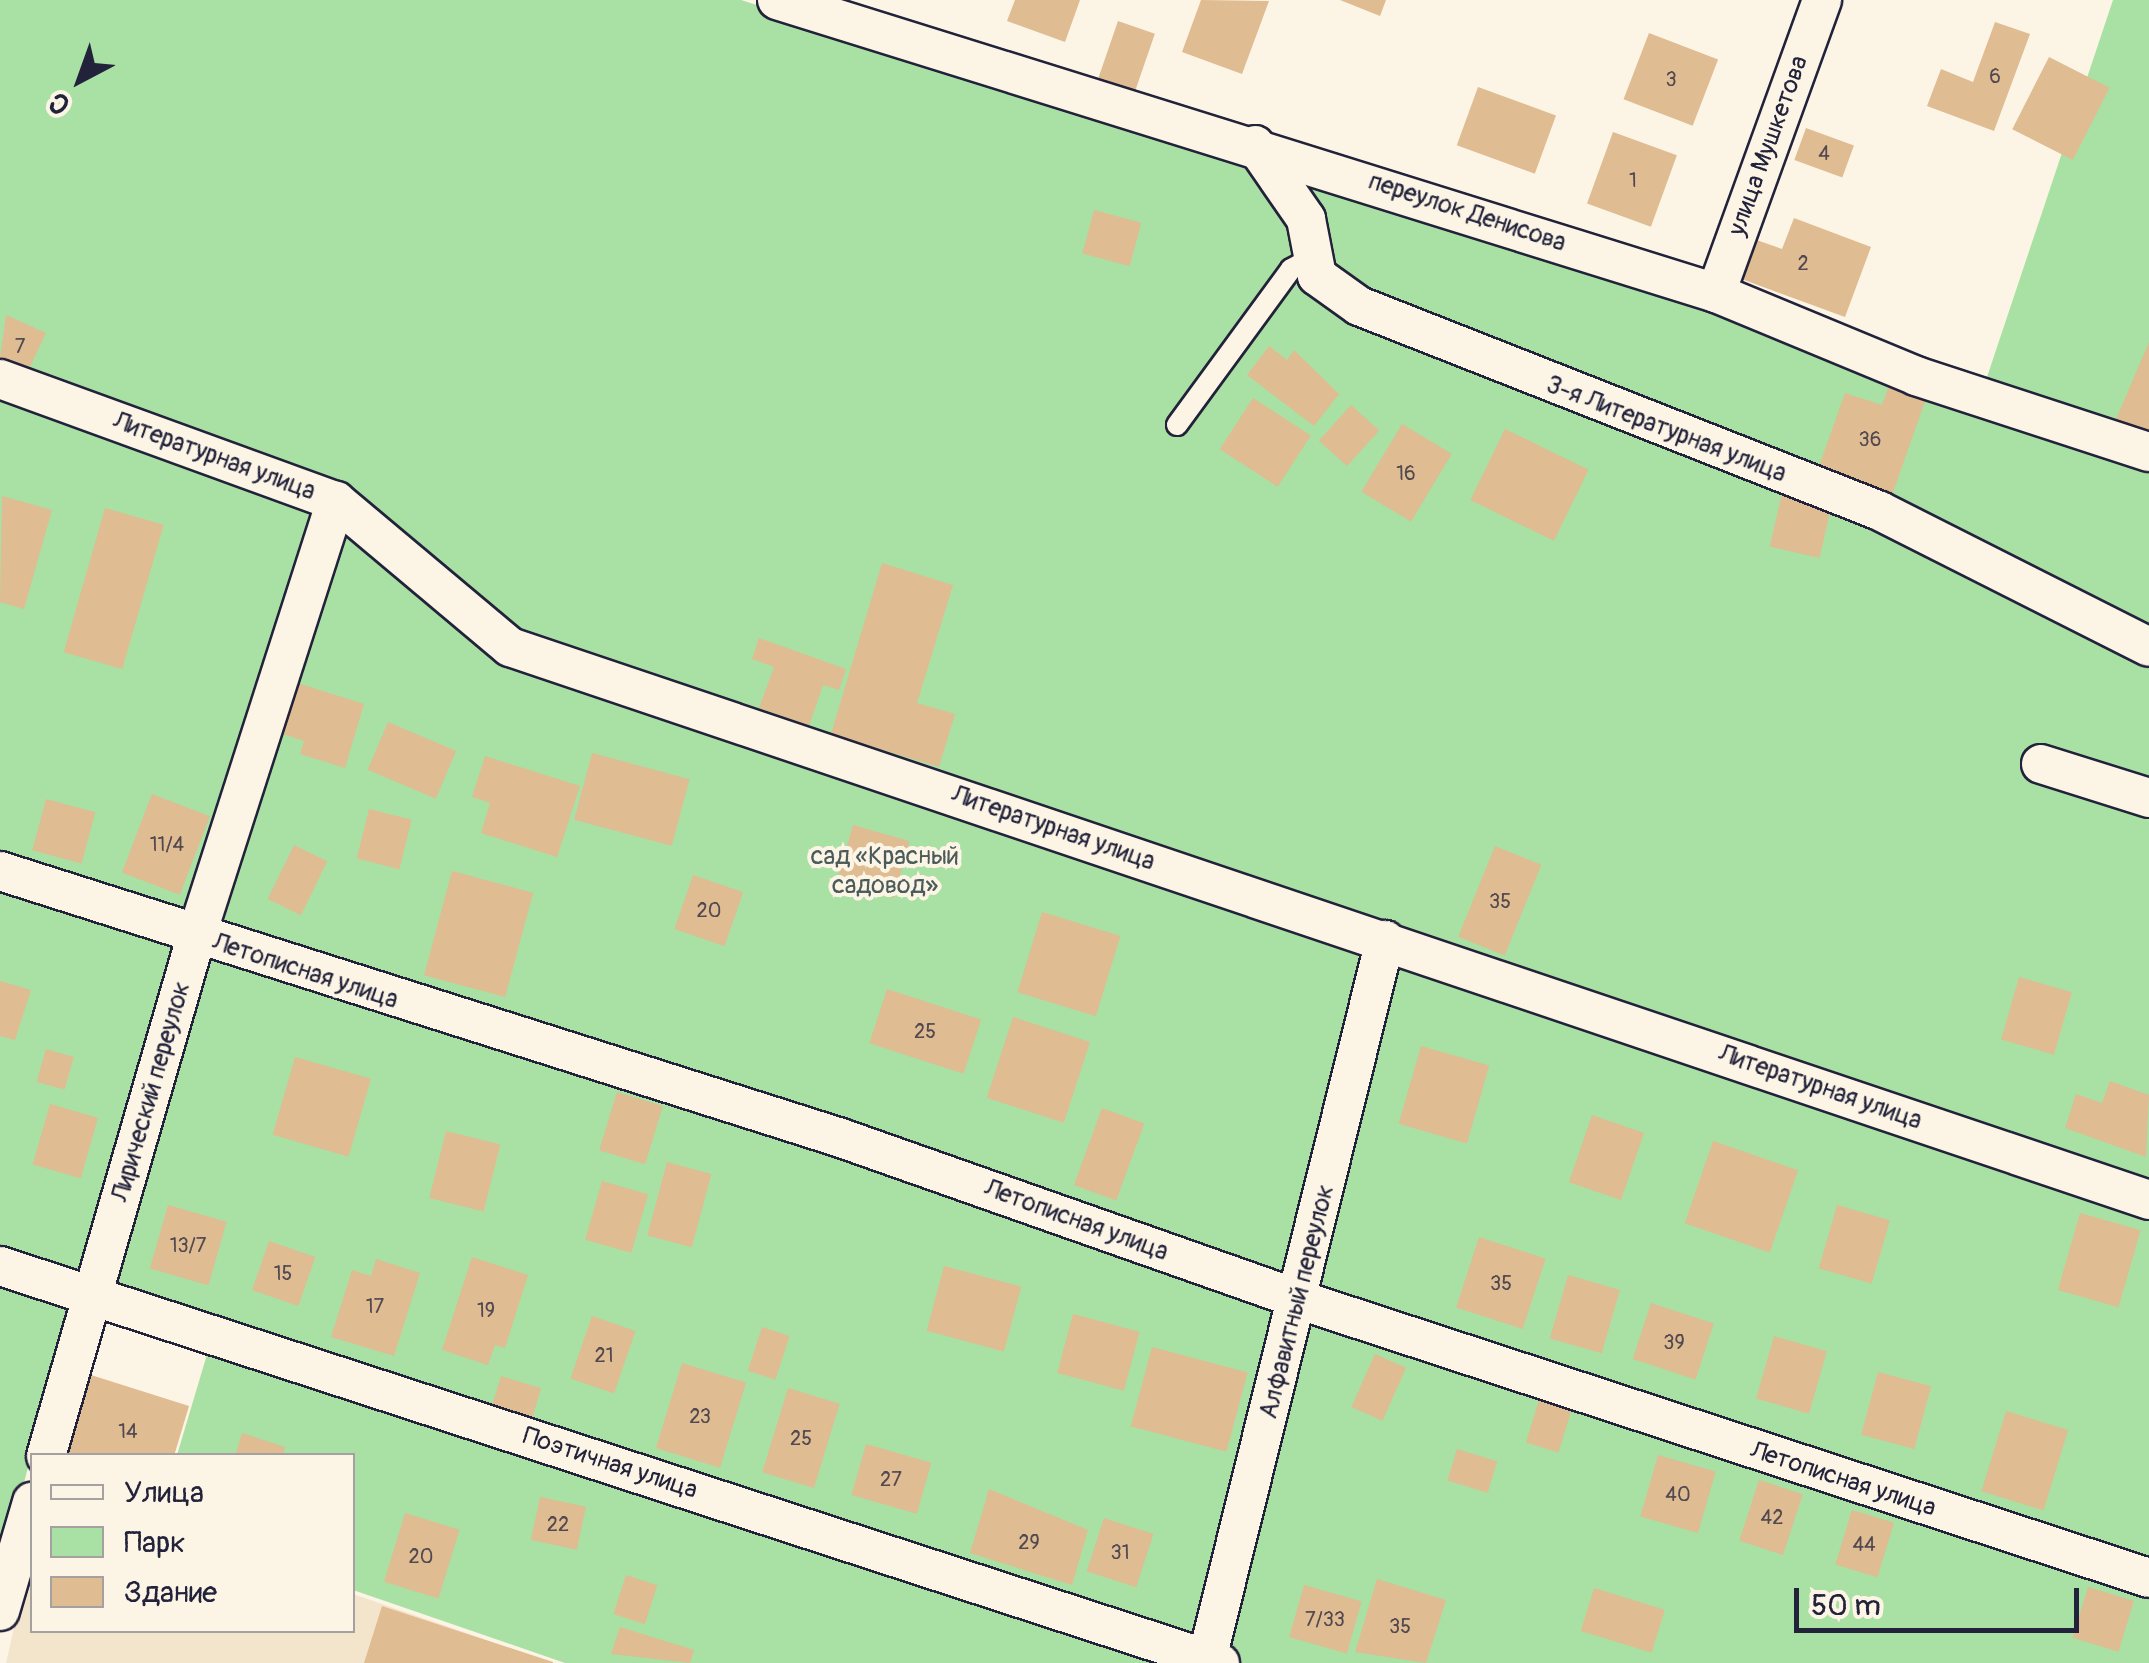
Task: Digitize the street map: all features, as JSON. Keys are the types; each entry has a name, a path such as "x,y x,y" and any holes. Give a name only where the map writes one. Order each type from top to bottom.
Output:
{"street":[{"name":"переулок Денисова","path":"777,0 1255,145 1716,293 1916,376 2149,452"},
{"name":"улица Мушкетова","path":"1716,293 1822,0"},
{"name":"3-я Литературная улица","path":"1255,145 1306,218 1317,276 1359,306 1880,511 2149,648"},
{"name":"Литературная улица","path":"0,379 336,501 510,647 2149,1200"},
{"name":"Лирический переулок","path":"47,1453 196,937 336,501"},
{"path":"2042,764 2149,798"},
{"name":"Летописная улица","path":"0,870 196,937 841,1138 1300,1300 2149,1578"},
{"name":"Алфавитный переулок","path":"1211,1662 1384,940"},
{"name":"Поэтичная улица","path":"0,1266 1211,1662"},
{"path":"0,1610 30,1509"}],"lane":[{"path":"1177,425 1292,269 1314,257"}],"shaded area":[{"path":"30,1558 30,1633 355,1633 355,1595 554,1663 6,1663"}],"green space":[{"name":"сад «Красный садовод»","path":"0,0 741,0 1712,306 1979,401 2113,0 2149,0 2149,1663 565,1663 355,1591 355,1453 178,1453 217,1321 78,1277 0,1574"}],"building":[{"path":"1015,0 1080,0 1065,42 1007,21"},
{"path":"1201,0 1269,1 1242,74 1182,52"},
{"path":"1340,0 1386,0 1380,16"},
{"path":"1118,21 1155,34 1135,91 1098,79"},
{"path":"1995,22 2030,34 1994,131 1927,106 1941,69 1973,82"},
{"path":"1649,33 1718,60 1693,126 1624,99"},
{"path":"2049,57 2110,88 2073,160 2012,129"},
{"path":"1478,87 1556,115 1535,174 1457,145"},
{"path":"1806,128 1854,145 1842,177 1794,160"},
{"path":"1613,132 1677,155 1651,227 1587,203"},
{"path":"1094,210 1141,223 1130,266 1082,253"},
{"path":"1794,218 1871,247 1845,317 1736,277 1751,238 1782,249"},
{"path":"6,315 46,333 28,371 0,358"},
{"path":"2149,342 2149,444 2114,424"},
{"path":"1269,346 1287,360 1294,350 1339,394 1314,426 1247,375"},
{"path":"1892,377 1929,390 1891,498 1817,472 1845,393 1882,405"},
{"path":"1253,398 1311,436 1278,487 1220,449"},
{"path":"1351,405 1379,430 1347,466 1319,441"},
{"path":"1402,424 1452,454 1411,522 1361,492"},
{"path":"1505,429 1589,470 1554,541 1470,500"},
{"path":"1783,489 1833,500 1819,558 1770,546"},
{"path":"2,496 52,510 24,609 0,602"},
{"path":"105,508 164,525 122,669 64,652"},
{"path":"882,563 953,585 917,703 955,714 939,767 831,734"},
{"path":"759,638 846,669 839,690 823,685 809,726 759,708 774,667 752,659"},
{"path":"297,683 364,704 345,768 300,754 304,741 268,729 276,701 290,705"},
{"path":"388,722 456,751 436,799 368,770"},
{"path":"592,753 690,779 672,846 574,820"},
{"path":"485,756 580,786 557,857 481,833 490,803 472,797"},
{"path":"152,794 210,816 180,895 122,872"},
{"path":"46,799 95,812 82,863 32,850"},
{"path":"369,809 412,820 399,869 357,858"},
{"path":"853,825 910,841 893,898 837,882"},
{"path":"294,845 327,861 301,915 268,899"},
{"path":"1495,846 1541,865 1505,956 1458,937"},
{"path":"452,871 533,893 505,997 424,975"},
{"path":"693,875 743,892 725,946 674,929"},
{"path":"1042,912 1120,936 1096,1016 1017,992"},
{"path":"2019,977 2072,992 2054,1055 2001,1039"},
{"path":"0,981 31,990 15,1040 0,1036"},
{"path":"887,989 981,1020 964,1074 869,1043"},
{"path":"1013,1017 1090,1042 1064,1123 987,1098"},
{"path":"1421,1046 1489,1066 1467,1143 1399,1124"},
{"path":"46,1049 74,1057 65,1090 37,1082"},
{"path":"295,1057 371,1079 349,1157 273,1135"},
{"path":"2110,1081 2149,1095 2146,1157 2065,1128 2076,1094 2102,1103"},
{"path":"617,1092 663,1106 645,1164 599,1150"},
{"path":"50,1104 98,1118 81,1178 33,1165"},
{"path":"1102,1108 1144,1123 1116,1200 1074,1185"},
{"path":"1592,1115 1644,1133 1621,1200 1569,1182"},
{"path":"446,1131 500,1145 484,1211 429,1198"},
{"path":"1713,1141 1798,1170 1770,1253 1685,1223"},
{"path":"667,1162 711,1174 692,1247 647,1235"},
{"path":"602,1181 648,1194 631,1253 585,1240"},
{"path":"168,1205 227,1222 208,1285 150,1268"},
{"path":"1837,1205 1890,1220 1872,1284 1819,1268"},
{"path":"2080,1213 2141,1230 2119,1307 2058,1290"},
{"path":"1479,1237 1546,1259 1523,1329 1456,1307"},
{"path":"269,1241 315,1257 298,1306 252,1290"},
{"path":"472,1257 528,1275 505,1348 495,1345 488,1365 442,1350"},
{"path":"376,1259 420,1273 394,1356 331,1337 352,1270 371,1276"},
{"path":"944,1266 1021,1287 1004,1351 927,1331"},
{"path":"1568,1275 1620,1290 1602,1353 1550,1338"},
{"path":"1651,1303 1714,1323 1696,1380 1633,1359"},
{"path":"1073,1314 1140,1332 1124,1391 1057,1373"},
{"path":"592,1316 635,1331 614,1393 571,1378"},
{"path":"762,1327 790,1336 775,1380 748,1371"},
{"path":"1774,1336 1827,1351 1809,1414 1756,1398"},
{"path":"1152,1347 1248,1373 1226,1452 1131,1426"},
{"path":"1375,1354 1406,1368 1382,1421 1351,1407"},
{"path":"682,1363 746,1383 720,1468 656,1448"},
{"path":"1878,1372 1931,1386 1914,1449 1861,1435"},
{"path":"91,1375 189,1406 175,1453 67,1453"},
{"path":"501,1376 541,1388 531,1421 491,1409"},
{"path":"788,1388 840,1404 814,1488 762,1472"},
{"path":"1542,1390 1575,1400 1558,1453 1526,1443"},
{"path":"2006,1411 2068,1430 2044,1510 1981,1491"},
{"path":"242,1433 285,1447 284,1453 236,1453"},
{"path":"866,1444 931,1463 917,1514 851,1495"},
{"path":"1457,1449 1497,1461 1488,1493 1447,1481"},
{"path":"1658,1455 1716,1472 1698,1533 1640,1517"},
{"path":"1759,1480 1803,1494 1783,1555 1739,1541"},
{"path":"989,1489 1088,1530 1072,1585 970,1553"},
{"path":"540,1497 586,1507 577,1550 531,1540"},
{"path":"1852,1510 1894,1523 1877,1577 1835,1565"},
{"path":"405,1513 460,1530 438,1599 384,1582"},
{"path":"1104,1518 1153,1534 1136,1587 1087,1571"},
{"path":"626,1575 657,1585 645,1624 613,1614"},
{"path":"1377,1579 1446,1600 1426,1663 1355,1652"},
{"path":"1304,1585 1362,1602 1347,1653 1289,1637"},
{"path":"2088,1587 2134,1601 2118,1652 2073,1638"},
{"path":"1594,1588 1665,1610 1652,1653 1581,1631"},
{"path":"382,1606 553,1662 553,1663 364,1663"},
{"path":"620,1627 694,1650 690,1663 611,1654"}]}
